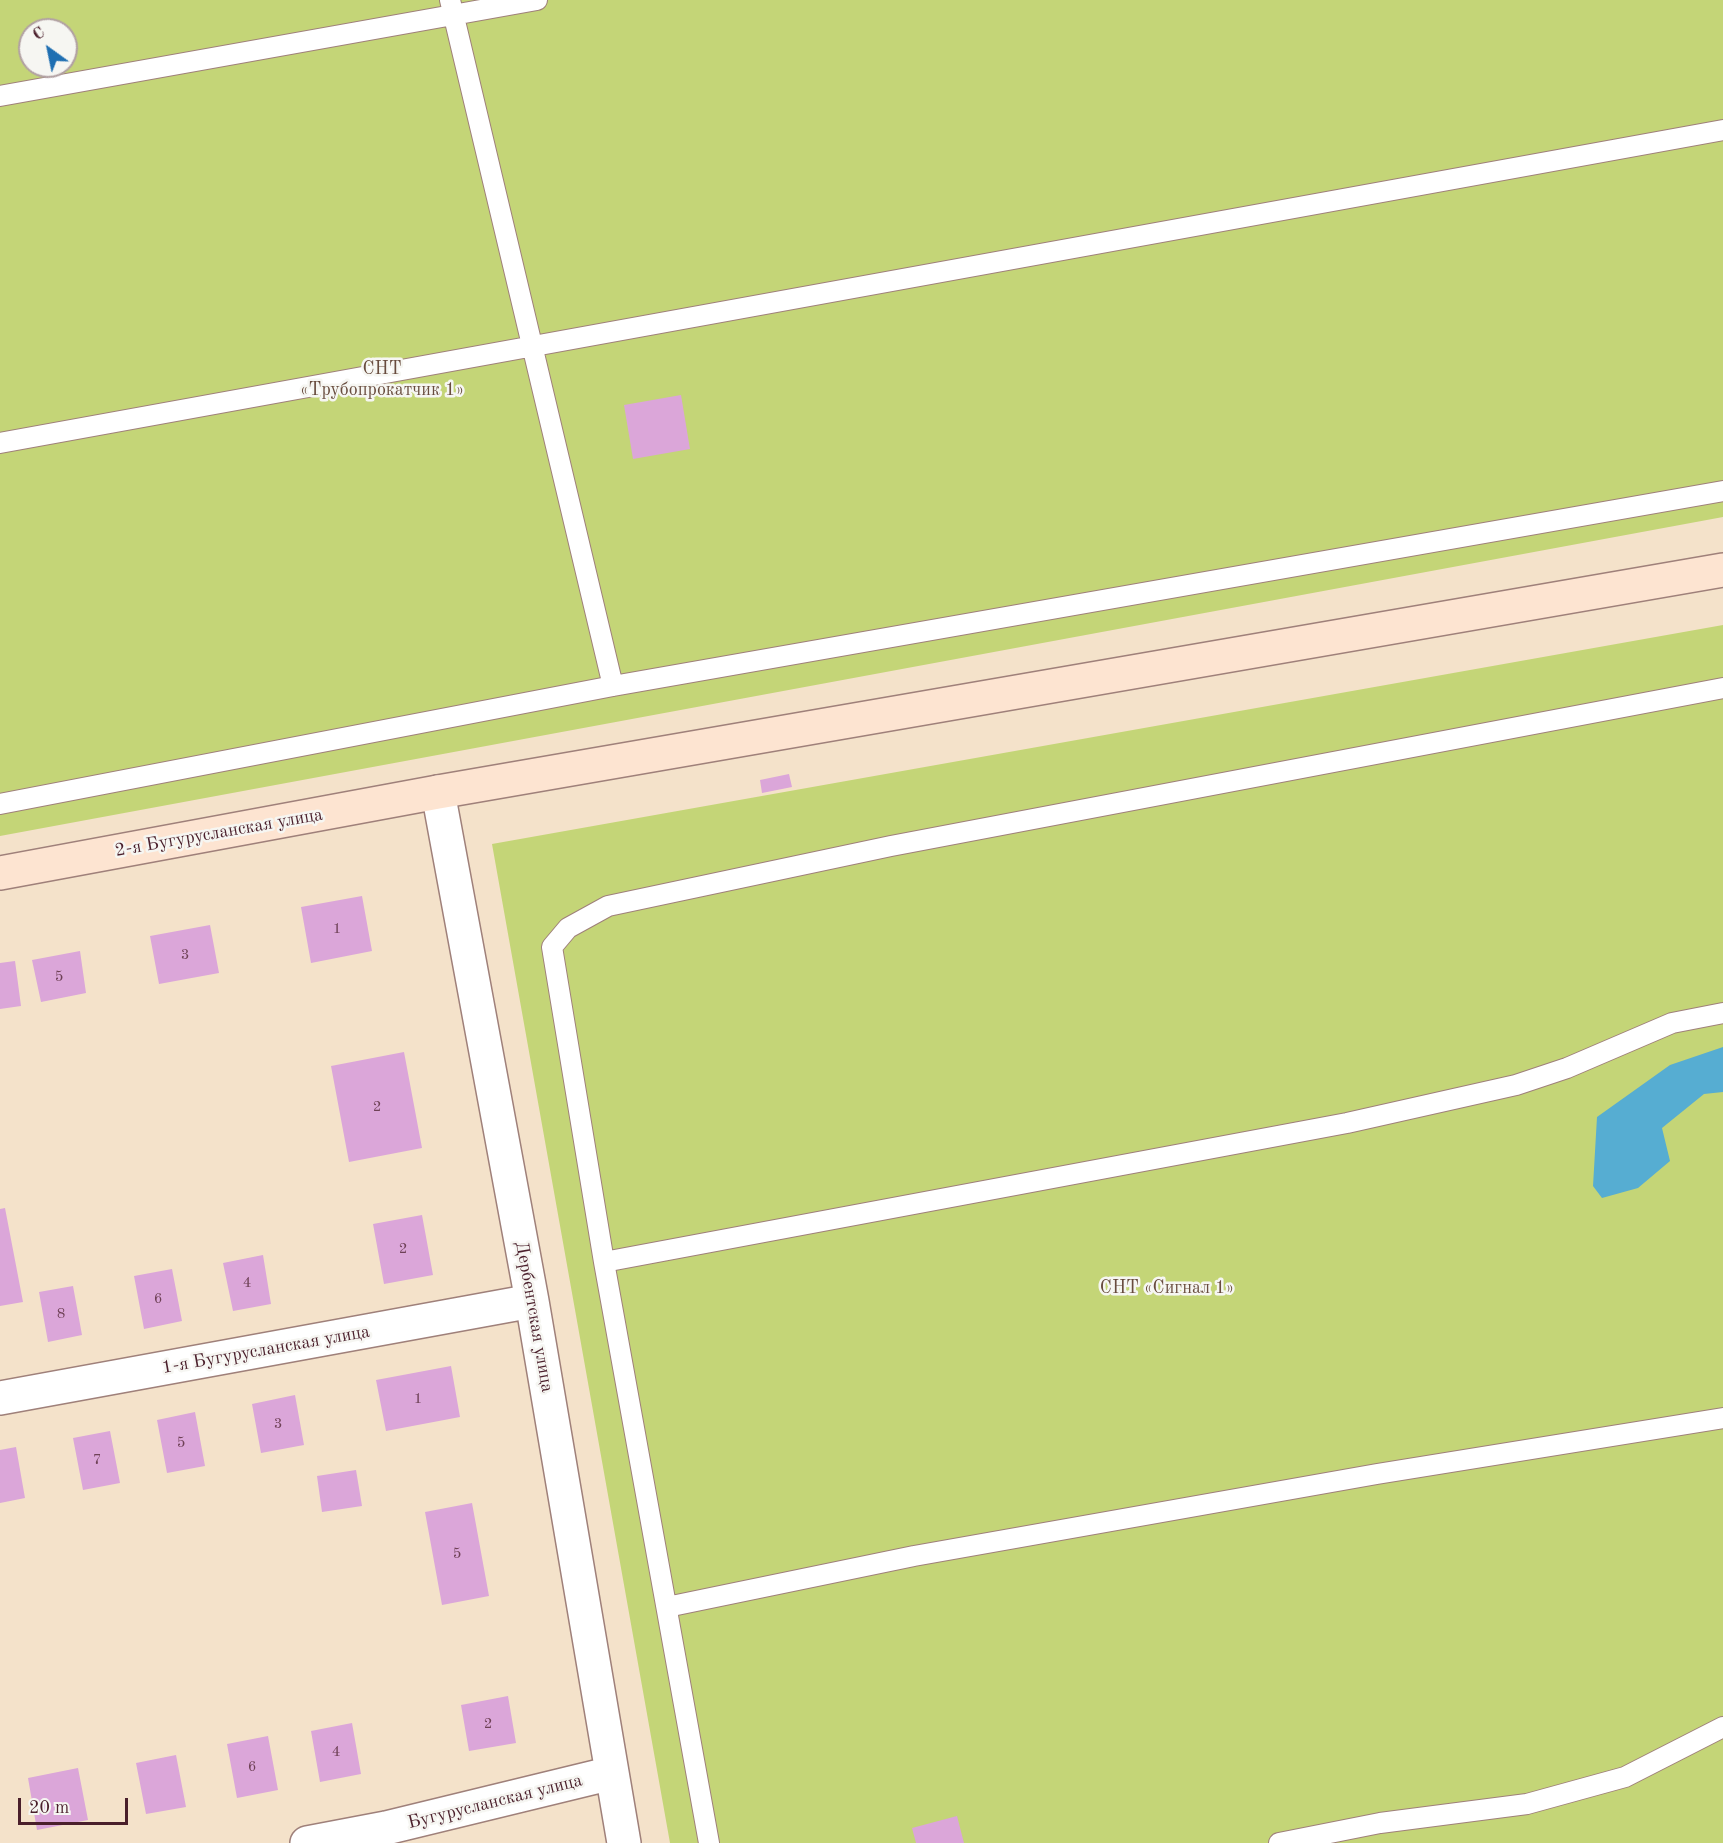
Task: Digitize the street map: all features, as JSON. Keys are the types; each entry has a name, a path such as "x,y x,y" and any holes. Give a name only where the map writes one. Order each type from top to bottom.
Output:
{"street":[{"name":"2-я Бугурусланская улица","path":"0,873 438,792 1723,570"},
{"name":"Дербентская улица","path":"438,792 532,1301 624,1843"},
{"name":"1-я Бугурусланская улица","path":"0,1398 532,1301"},
{"name":"Бугурусланская улица","path":"307,1843 385,1836 612,1773"}],"lane":[{"path":"0,96 452,8 537,0"},
{"path":"452,8 613,686"},
{"path":"0,443 1723,130"},
{"path":"0,804 613,686 1723,491"},
{"path":"710,1843 604,1262 552,947 568,928 608,906 891,846 1723,687"},
{"path":"604,1262 1335,1125 1460,1098 1516,1085 1567,1068 1672,1023 1723,1013"},
{"path":"667,1607 949,1550 1377,1474 1723,1418"},
{"path":"1279,1843 1380,1823 1527,1804 1625,1777 1723,1727"}],"green space":[{"name":"СНТ «Трубопрокатчик 1»","path":"0,0 1723,0 1723,517 0,836"},
{"name":"СНТ «Сигнал 1»","path":"1723,625 1723,1843 670,1843 492,844"}],"water":[{"path":"1723,1047 1723,1092 1704,1094 1662,1128 1670,1161 1638,1188 1602,1198 1593,1186 1597,1117 1670,1065"}],"building":[{"path":"681,395 690,449 633,459 624,405"},
{"path":"789,774 792,787 762,793 760,780"},
{"path":"362,896 372,951 311,963 301,907"},
{"path":"210,925 219,973 159,984 150,936"},
{"path":"80,951 86,993 41,1002 32,960"},
{"path":"15,961 21,1006 0,1009 0,963"},
{"path":"404,1052 422,1148 349,1162 331,1066"},
{"path":"5,1208 23,1302 0,1306 0,1209"},
{"path":"422,1215 433,1275 384,1284 373,1224"},
{"path":"263,1255 271,1304 233,1311 223,1263"},
{"path":"172,1269 182,1321 144,1329 134,1276"},
{"path":"73,1286 82,1335 48,1342 39,1292"},
{"path":"451,1366 460,1417 386,1431 376,1380"},
{"path":"295,1395 304,1445 261,1453 252,1404"},
{"path":"195,1412 205,1466 167,1473 157,1420"},
{"path":"110,1431 120,1483 83,1490 73,1438"},
{"path":"16,1447 25,1498 0,1503 0,1450"},
{"path":"356,1470 362,1506 322,1512 317,1476"},
{"path":"472,1503 489,1596 442,1605 425,1512"},
{"path":"508,1696 516,1743 469,1751 461,1705"},
{"path":"352,1723 361,1774 320,1782 311,1731"},
{"path":"268,1736 278,1790 237,1798 227,1744"},
{"path":"176,1755 186,1807 146,1814 136,1763"},
{"path":"78,1768 88,1820 37,1830 28,1778"},
{"path":"957,1816 964,1843 916,1843 912,1828"}]}
